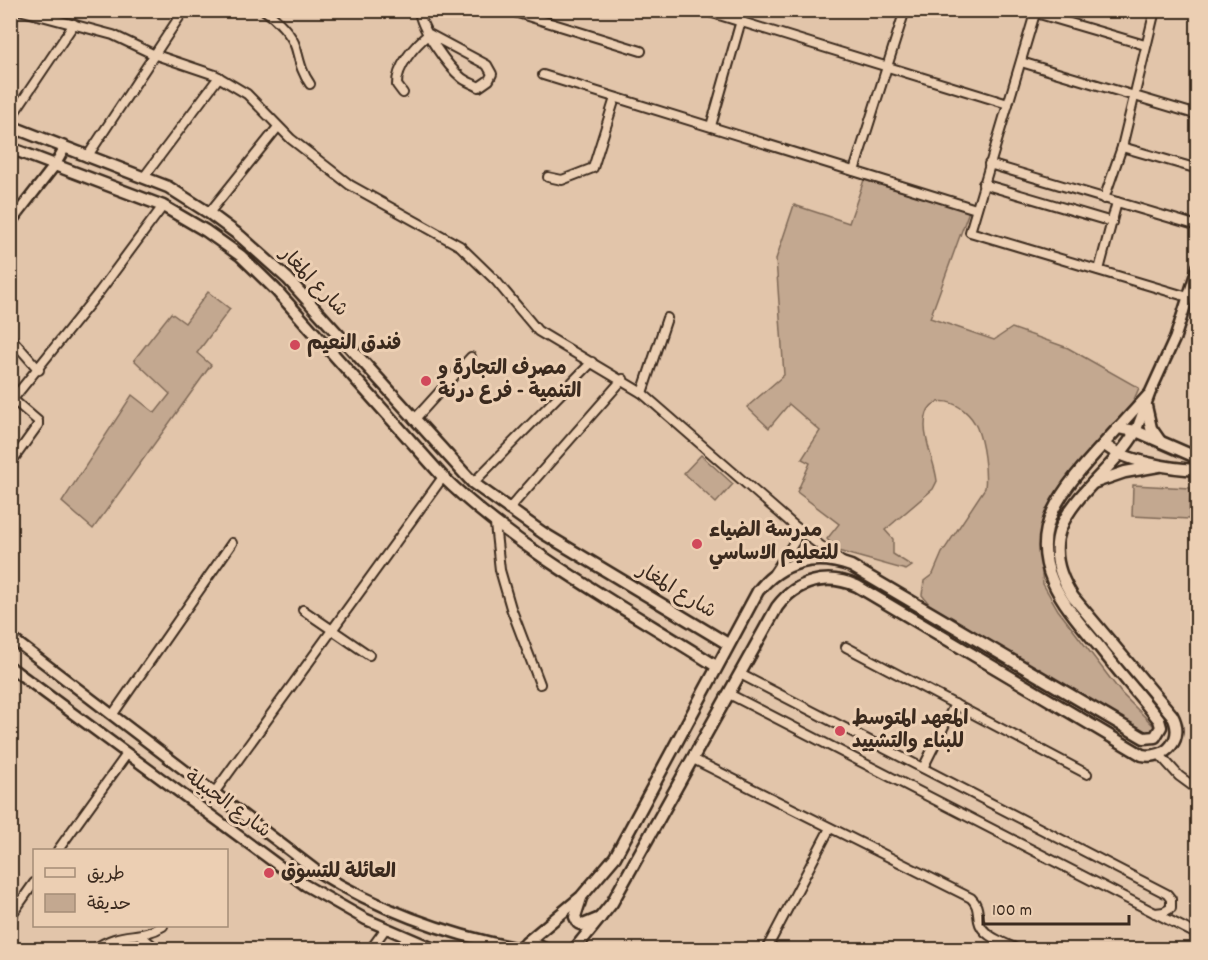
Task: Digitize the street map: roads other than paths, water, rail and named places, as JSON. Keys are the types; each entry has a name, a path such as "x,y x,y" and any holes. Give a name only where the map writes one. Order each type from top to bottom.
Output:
{"main road":[{"name":"شارع المغار","path":"10,126 168,187 209,213 240,236 288,279 472,483 543,533 728,644"},
{"name":"شارع المغار","path":"10,148 163,206 206,231 241,256 276,290 442,477 495,524 716,666"},
{"path":"276,290 288,279"},
{"path":"1146,406 1151,428 1160,441"},
{"path":"519,947 581,897 605,870 624,843 716,666 758,591 771,577 787,566 824,559 842,563 1144,738 1155,737 1161,727 1159,720 1063,604 1053,586 1047,567 1046,536 1052,514 1064,494 1118,428 1136,431 1197,458"},
{"path":"574,950 603,916 777,607 788,595 815,580 841,580 856,586 1136,752 1148,756 1160,755 1170,748 1176,738 1175,720 1073,597 1060,570 1057,549 1060,529 1068,510 1119,455 1136,431"},
{"path":"1104,444 1119,455 1197,470"},
{"path":"1090,484 1125,472 1166,465"},
{"path":"533,549 543,533"},
{"path":"581,897 575,916 578,922 584,925 603,916"},
{"path":"519,947 537,943 547,950"}],"street":[{"path":"19,10 113,35 153,54 219,77 247,94 278,127 350,185 460,246 496,281 538,331 558,345 623,379 642,393 797,528 842,563"},
{"path":"87,157 183,10"},
{"path":"264,10 275,18 296,45 299,66 310,84"},
{"path":"419,10 429,34 439,52 463,79 479,87 489,80 492,74 487,65 429,34"},
{"path":"508,10 542,15 641,51"},
{"path":"703,10 1008,104"},
{"path":"711,126 744,10"},
{"path":"854,171 905,10"},
{"path":"1104,199 1122,147 1155,10"},
{"path":"1145,45 1036,12 970,232 1188,297"},
{"path":"10,119 74,24"},
{"path":"403,93 397,85 398,70 421,40 429,34"},
{"path":"1021,62 1197,115"},
{"path":"543,75 976,209"},
{"path":"144,177 219,77"},
{"path":"548,177 562,180 593,168 615,98"},
{"path":"209,213 278,127"},
{"path":"10,223 56,165 65,147"},
{"path":"1122,147 1197,169"},
{"path":"989,164 1197,226"},
{"path":"983,184 1112,222"},
{"path":"1099,270 1117,202"},
{"path":"10,464 38,425 38,421 12,398 39,370 163,206"},
{"path":"1136,431 1175,338 1197,266"},
{"path":"642,393 667,318"},
{"path":"10,337 39,370"},
{"path":"414,420 471,357"},
{"path":"472,483 592,362"},
{"path":"508,510 623,379"},
{"path":"1118,428 1150,393"},
{"path":"214,793 333,632 442,477"},
{"path":"495,524 500,570 511,608 540,684"},
{"path":"771,577 795,541 797,528"},
{"path":"113,714 231,543"},
{"path":"303,610 369,655"},
{"path":"10,637 298,858 359,896 426,925 483,945 519,947"},
{"path":"846,647 1087,774"},
{"name":"شارع الجبيلة","path":"10,667 305,885 345,909 437,950"},
{"path":"740,674 1167,894 1172,899 1176,924"},
{"path":"729,694 1197,935"},
{"path":"923,768 955,704"},
{"path":"59,849 127,754"},
{"path":"1160,755 1179,776 1197,790"},
{"path":"693,759 971,898 978,907 979,923 983,930 1019,950"},
{"path":"766,950 830,828"},
{"path":"10,917 33,884"},
{"path":"1153,912 1164,912 1172,908"},
{"path":"93,950 114,937 140,934 160,927"},
{"path":"370,950 386,928"},
{"path":"140,934 158,950"}],"place":[{"name":"فندق النعيم","path":"295,345"},
{"name":"مصرف التجارة و التنمية - فرع درنة","path":"426,381"},
{"name":"مدرسة الضياء للتعليم الاساسي","path":"697,544"},
{"name":"المعهد المتوسط للبناء والتشييد","path":"840,731"},
{"name":"العائلة للتسوق","path":"269,873"}]}
